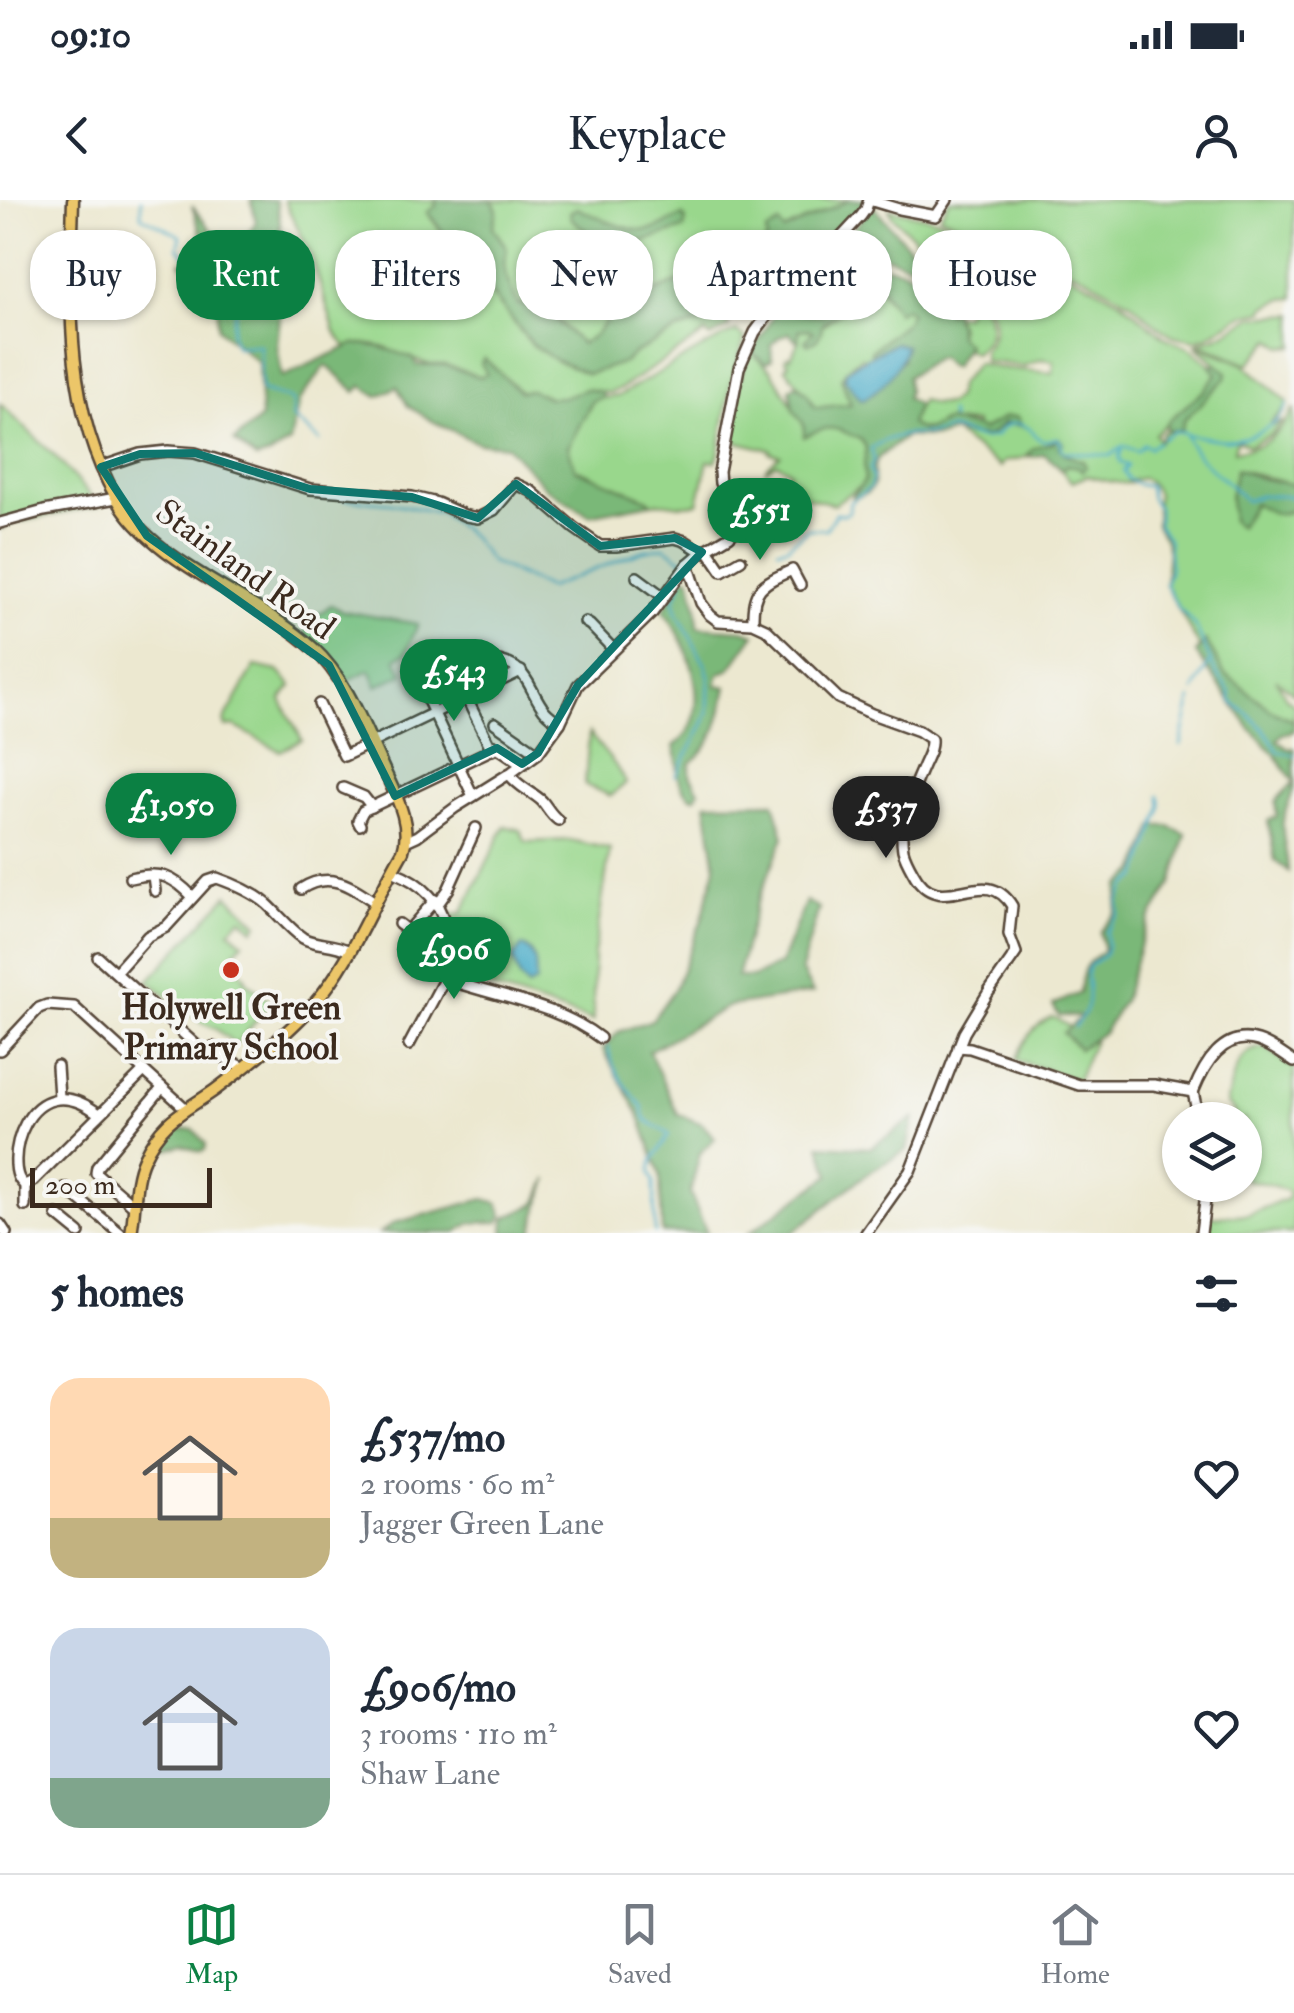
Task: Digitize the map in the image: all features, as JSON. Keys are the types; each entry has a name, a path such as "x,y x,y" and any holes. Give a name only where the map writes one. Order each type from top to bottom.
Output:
{"main road":[{"name":"Stainland Road","path":"74,200 71,318 75,375 84,420 100,467 116,498 147,536 310,646 330,665 396,796 406,841"},
{"path":"131,1233 137,1179 144,1157 170,1119 217,1088 315,1004 376,903 406,841"}],"street":[{"path":"406,841 538,752 589,672 640,626 685,568 729,536 736,525 735,514 719,472 734,388 755,332 777,304 860,216 869,200 936,216 947,200"},
{"path":"100,467 140,454 195,454 310,490 412,497 478,518 494,510 516,484 531,491 600,546 675,538 705,550 729,582"},
{"path":"0,523 116,498"},
{"path":"722,571 741,560"},
{"path":"685,568 701,603 718,621 753,622 766,629 838,698 931,739 908,802 902,832 904,854 916,877 933,894 991,890 1000,893 1012,906 1009,934 1016,953 976,1011 958,1047 910,1171 866,1233"},
{"path":"753,622 752,601 762,586 792,570 800,586"},
{"path":"636,577 664,596"},
{"path":"585,622 613,649"},
{"path":"452,656 415,674 472,796"},
{"path":"424,694 493,660 503,661 524,673 544,712 560,723"},
{"path":"318,704 344,756 524,673"},
{"path":"466,697 492,746 522,764"},
{"path":"496,724 538,752"},
{"path":"360,824 358,821 368,809 492,746"},
{"path":"510,774 558,820"},
{"path":"344,788 364,797 368,809"},
{"path":"399,924 408,931 448,890 476,828"},
{"path":"392,871 418,885 436,902 446,936 446,967 409,1045"},
{"path":"130,878 144,875 176,880 193,896"},
{"path":"153,876 155,891"},
{"path":"116,972 148,936 166,928 208,881 218,878 263,901 306,940 338,945 349,951"},
{"path":"301,889 319,880 332,880 350,885 376,903"},
{"path":"446,967 462,957 464,948"},
{"path":"98,957 194,1039"},
{"path":"446,967 455,982 537,1007 600,1038"},
{"path":"0,1050 39,1008 74,1007 185,1108"},
{"path":"1195,1102 1193,1092 1210,1058 1235,1041 1257,1040 1294,1062"},
{"path":"213,1047 216,1053 243,1067"},
{"path":"958,1047 1079,1085 1154,1085 1193,1092"},
{"path":"57,1066 59,1097"},
{"path":"4,1154 6,1172 14,1181 26,1184 33,1180 143,1072"},
{"path":"134,1206 96,1174 97,1167 162,1088"},
{"path":"8,1136 28,1109 59,1097 84,1103 99,1114"},
{"path":"25,1206 26,1184"},
{"path":"65,1188 120,1233"},
{"path":"1201,1233 1206,1202"},
{"path":"57,1215 79,1233"},
{"path":"0,1224 6,1233"}],"highlighted area":[{"path":"195,453 310,489 412,497 478,518 516,484 600,546 675,538 702,552 578,685 538,753 522,764 497,748 395,796 329,665 147,536 101,467 140,454"}],"green space":[{"path":"251,200 276,200 280,230 251,230 256,222"},
{"path":"284,200 435,200 437,206 427,213 440,230 335,230 335,320 496,320 496,300 531,344 588,374 625,362 632,354 681,329 707,320 731,320 729,327 710,337 706,333 609,393 586,389 550,398 541,393 521,392 499,374 481,377 365,344 347,348 335,332 315,269 315,230 298,230"},
{"path":"435,200 492,200 497,210 494,230 441,230 427,212 436,206"},
{"path":"492,200 849,200 786,230 780,225 776,230 673,230 673,285 653,293 653,230 516,230 516,300 506,277 507,248 493,228 497,210"},
{"path":"849,200 867,200 846,227 786,230"},
{"path":"949,200 1294,200 1294,298 1243,315 1206,337 1194,340 1174,336 1130,302 1072,271 1072,230 982,230 940,216"},
{"path":"192,206 211,230 200,230"},
{"path":"873,206 912,250 912,265 892,259 892,230 852,230"},
{"path":"577,208 636,230 585,230 571,218 570,212"},
{"path":"889,209 967,230 912,230 912,235"},
{"path":"683,216 684,229 653,238 653,230 645,230"},
{"path":"496,232 507,248 505,269 516,300 516,320 556,320 581,344 607,320 653,320 653,293 673,284 673,320 707,320 681,329 625,362 588,374 555,360 532,344 496,299"},
{"path":"892,267 912,275 912,320 956,320 958,336 967,344 953,367 940,357 935,358 907,377 906,398 918,405 910,424 926,430 948,420 982,430 1005,417 1017,417 1022,426 1004,423 988,437 953,432 938,437 906,436 878,458 874,484 856,498 852,497 865,480 866,447 861,439 834,429 804,437 804,425 793,409 790,389 796,384 807,393 815,408 851,404 841,378 846,371 845,379 862,400 872,394 903,359 895,343 872,355 871,351 906,322 910,311 904,308 897,312 892,305"},
{"path":"1072,275 1121,301 1164,337 1190,348 1217,374 1204,391 1155,434 1159,441 1167,429 1181,430 1184,420 1226,377 1226,372 1195,345 1243,363 1288,402 1270,423 1272,426 1283,421 1272,434 1249,446 1237,440 1234,451 1254,448 1270,439 1294,408 1294,485 1237,469 1254,503 1287,513 1294,508 1294,694 1276,679 1294,704 1294,721 1271,710 1224,673 1206,641 1200,648 1165,584 1168,552 1156,525 1157,494 1143,478 1127,483 1087,476 1072,482 1059,468 1080,467 1083,461 1063,451 1059,439 1032,451 1028,454 1031,456 1003,462 1000,467 953,432 988,437 1009,423 1005,417 982,431 975,423 941,422 926,429 910,424 921,400 948,404 956,397 959,384 977,363 1053,373 1054,361 1042,359 1024,366 984,361 983,351 994,330 993,320 1072,320"},
{"path":"892,303 910,311 906,322 871,351 872,355 861,357 848,368 843,383 852,404 814,408 785,367 789,364 785,359 791,358 798,342 799,330 813,332 829,320 892,320"},
{"path":"1294,314 1294,346 1282,347 1272,339 1249,364 1198,343 1253,317"},
{"path":"218,320 280,320 277,344 282,377 354,344 362,344 413,358 417,365 445,365 480,377 487,374 481,363 484,358 520,392 531,390 550,398 586,389 603,392 603,397 592,401 568,447 575,469 652,503 589,515 546,488 507,446 478,443 434,422 408,406 397,387 378,396 362,386 356,392 326,365 299,401 290,442 256,459 234,441 261,418 258,362 218,329"},
{"path":"558,320 607,320 595,335 581,345"},
{"path":"771,320 828,320 811,343 805,341 813,332 808,329 799,330 798,342 789,333 779,337 771,345 772,360 765,364 752,352"},
{"path":"957,320 989,320 986,340 974,353 966,349 958,336"},
{"path":"736,331 745,338 730,386 719,453 716,461 708,461 698,503 652,503 575,469 567,448 594,399 618,396"},
{"path":"750,351 771,370 804,425 817,430 844,430 866,447 864,483 835,504 788,487 783,482 790,471 777,463 766,470 780,455 729,440 737,388"},
{"path":"1209,364 1227,372 1226,378 1184,420 1181,430 1167,431 1170,419 1204,391 1217,374"},
{"path":"0,404 56,457 99,506 0,529"},
{"path":"1059,439 1064,453 1083,461 1086,467 1082,471 1067,465 1062,469 1044,454 1028,454"},
{"path":"1236,469 1294,485 1294,508 1279,513 1254,503 1240,527 1232,521 1230,496"},
{"path":"690,577 698,627 755,634 730,669 719,674 716,685 727,687 719,720 706,748 690,764 690,775 699,791 696,797 691,797 682,786 674,746 687,733 694,717 695,679 682,641 663,611 682,578"},
{"path":"331,605 343,611 418,624 406,653 396,658 403,674 377,686 370,670 346,681 304,633 309,628 307,623"},
{"path":"1206,641 1224,673 1271,710 1294,721 1294,731 1277,740 1288,749 1294,748 1294,782 1196,653"},
{"path":"255,666 278,671 292,686 281,700 302,740 280,751 234,726 226,727 224,721"},
{"path":"589,733 626,783 611,796 585,785"},
{"path":"1294,782 1283,821 1288,871 1275,861 1268,821 1277,816 1275,802"},
{"path":"774,802 784,837 757,903 737,977 753,977 780,964 806,901 819,908 801,970 813,993 729,1006 649,1051 678,1114 702,1124 715,1138 700,1153 690,1193 707,1233 662,1233 660,1174 639,1114 603,1049 618,1032 652,1020 675,988 701,922 716,867 706,803"},
{"path":"505,826 520,830 526,842 570,840 610,849 594,954 593,1021 475,983 480,924 449,922 446,915 462,913"},
{"path":"1154,826 1169,826 1186,834 1172,883 1151,917 1124,999 1104,1032 1079,1049 1063,1033 1082,1016 1059,1016 1053,1005 1080,993 1085,968 1104,951 1100,932 1116,913 1120,886 1136,872"},
{"name":"Holywell Green Primary School","path":"228,895 258,924 254,929 241,918 230,931 243,942 228,960 271,1002 239,1042 234,1043 148,981"},
{"path":"1053,1017 1094,1041 1077,1080 1016,1060 1030,1034"},
{"path":"1264,1047 1294,1067 1294,1233 1204,1233 1207,1217 1249,1214 1287,1199 1289,1192 1262,1183 1262,1102 1226,1102 1241,1060"},
{"path":"914,1118 907,1150 868,1173 792,1233 749,1233 830,1175 820,1145 870,1148"},
{"path":"174,1130 194,1130 206,1144 205,1150 182,1145 155,1152"},
{"path":"548,1179 533,1233 504,1233 505,1218 536,1204"},
{"path":"484,1199 498,1203 503,1215 499,1222 471,1223 455,1233 380,1233 394,1223"}],"water":[{"path":"895,343 906,346 900,362 883,384 862,400 845,379 846,371"},
{"path":"522,946 531,951 536,966 536,982 528,987 512,959"}],"waterway":[{"path":"141,200 141,216 181,236 178,248 236,305 231,335 236,347 260,345 261,390 292,400 293,418 320,441"},
{"path":"1188,435 1228,440 1246,437 1271,425 1288,404"},
{"path":"949,412 951,419"},
{"path":"778,549 787,547 807,529 826,529 836,513 849,512 850,502 870,488 874,460 871,448 895,437 948,429 983,439 1015,424 1030,429 1041,440 1057,438 1066,452 1110,456 1123,446 1137,451 1144,444 1149,448 1158,442"},
{"path":"1162,439 1174,431 1185,433 1203,461 1246,501 1261,495 1294,497"},
{"path":"1122,449 1121,463 1128,466 1123,471 1125,475 1134,483 1149,486 1158,508 1158,525 1168,539 1170,568 1165,584 1179,609 1195,625 1231,701 1258,724 1278,752 1294,755"},
{"path":"345,499 441,513 469,534 491,562 548,588 642,551 665,547 684,561"},
{"path":"676,776 708,712 706,666 674,601 683,579"},
{"path":"1194,691 1210,661"},
{"path":"1181,745 1191,699"},
{"path":"1075,1027 1087,1005 1087,971 1104,956 1106,932 1119,914 1125,888 1138,877 1160,812 1159,796"},
{"path":"608,1047 617,1072 643,1107 645,1117 669,1135 650,1172 654,1182 655,1233"}],"place":[{"name":"Holywell Green Primary School","path":"231,970"}]}
